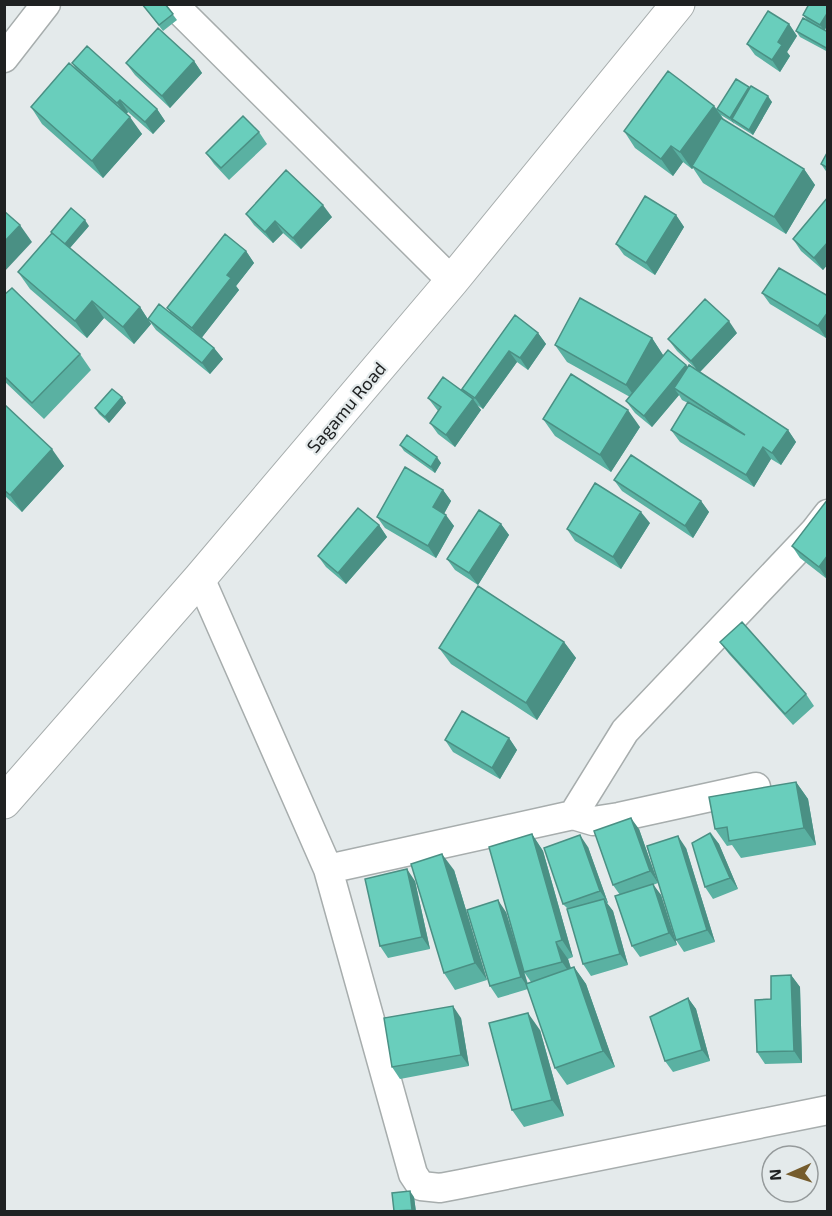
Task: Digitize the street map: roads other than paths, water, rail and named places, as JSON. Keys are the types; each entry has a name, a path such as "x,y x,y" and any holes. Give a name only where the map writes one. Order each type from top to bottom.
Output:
{"highway":[{"name":"Sagamu Road","path":"4,802 200,578 452,281 678,4"}],"street":[{"path":"4,57 46,4"},
{"path":"174,4 452,281"},
{"path":"573,815 625,731 814,532 828,514"},
{"path":"200,578 328,869 413,1174 421,1186 440,1188 461,1185 828,1110"},
{"path":"328,869 573,815 594,821 756,787"}]}
